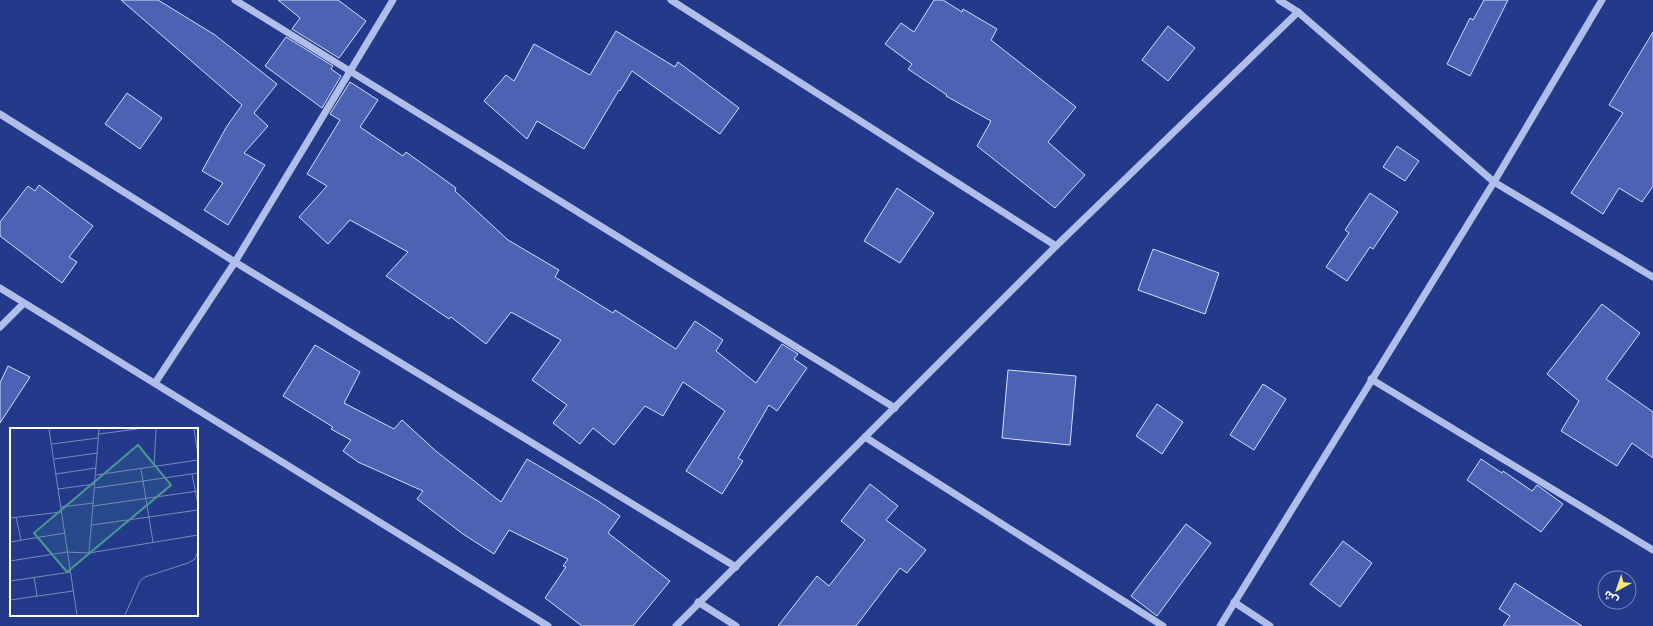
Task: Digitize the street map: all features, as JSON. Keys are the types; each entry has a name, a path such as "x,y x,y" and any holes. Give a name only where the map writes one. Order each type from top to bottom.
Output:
{"street":[{"path":"236,0 350,72 895,408"},
{"path":"155,383 235,262 393,0"},
{"path":"671,0 1056,246"},
{"path":"1278,0 1298,12 1494,182 1653,277"},
{"path":"1220,626 1371,379 1494,182 1602,0"},
{"path":"676,626 698,602 736,567 1056,246 1298,12"},
{"path":"0,114 235,262 736,567"},
{"path":"0,288 22,304 155,383 548,626"},
{"path":"0,327 22,304"},
{"path":"1371,379 1653,550"},
{"path":"865,437 1163,626"},
{"path":"698,602 736,626"},
{"path":"1234,602 1270,626"}],"building":[{"path":"121,0 158,0 215,35 277,84 254,113 268,126 244,153 265,165 228,225 204,210 223,183 202,171 227,126 242,105"},
{"path":"278,0 338,0 366,21 339,58 292,29 300,18"},
{"path":"934,0 943,0 962,12 963,9 997,29 991,40 1076,107 1048,142 1085,175 1055,208 977,146 991,121 946,96 947,95 908,69 912,64 885,44 901,23 914,32"},
{"path":"1484,0 1508,0 1470,76 1447,64 1470,18 1473,20"},
{"path":"1168,26 1195,48 1168,81 1142,60"},
{"path":"616,31 675,67 678,62 739,108 720,134 632,71 584,149 537,121 527,139 484,101 506,75 514,81 534,44 590,75"},
{"path":"1653,32 1653,186 1642,202 1619,188 1603,214 1571,193 1623,113 1609,105"},
{"path":"286,37 333,66 331,69 341,76 322,108 265,66"},
{"path":"350,82 378,100 360,127 403,156 406,152 456,188 455,191 508,240 559,270 555,277 613,313 615,310 676,349 695,321 723,340 716,351 756,383 782,344 798,354 794,359 807,368 777,411 769,405 738,458 743,461 722,494 686,471 725,411 683,382 663,416 645,406 614,445 593,428 580,444 553,423 567,405 532,380 561,340 511,312 486,344 451,317 449,319 386,276 408,252 350,220 328,244 299,217 327,186 307,174 340,120 330,114"},
{"path":"127,93 162,118 140,149 105,124"},
{"path":"1397,146 1419,161 1405,181 1383,167"},
{"path":"39,185 93,226 69,257 77,262 62,283 0,236 0,222 28,186 35,191"},
{"path":"897,188 934,213 900,263 864,241"},
{"path":"1370,193 1398,212 1373,249 1370,247 1347,281 1326,267 1349,233 1345,230"},
{"path":"1153,249 1219,273 1205,314 1138,290"},
{"path":"1602,304 1640,333 1606,379 1653,412 1653,458 1632,443 1617,466 1561,431 1579,401 1547,374"},
{"path":"315,345 360,372 344,403 394,429 402,420 437,452 501,502 527,459 598,501 620,516 608,533 670,581 633,626 582,626 545,598 566,567 563,566 568,559 509,530 494,554 463,534 417,499 423,491 358,462 343,451 351,440 331,429 333,427 283,396"},
{"path":"8,366 30,377 0,423 0,383"},
{"path":"1008,370 1076,376 1070,445 1002,438"},
{"path":"1263,384 1286,399 1254,450 1230,435"},
{"path":"1157,404 1183,422 1162,454 1136,436"},
{"path":"1481,459 1502,473 1503,471 1532,491 1537,485 1563,504 1541,532 1467,480"},
{"path":"870,484 898,506 886,520 926,550 907,573 900,568 856,626 778,626 817,576 829,586 865,540 841,521"},
{"path":"1186,524 1211,543 1157,616 1131,596"},
{"path":"1343,541 1372,563 1340,607 1310,584"},
{"path":"1515,583 1582,626 1503,626 1510,616 1499,609"}]}
